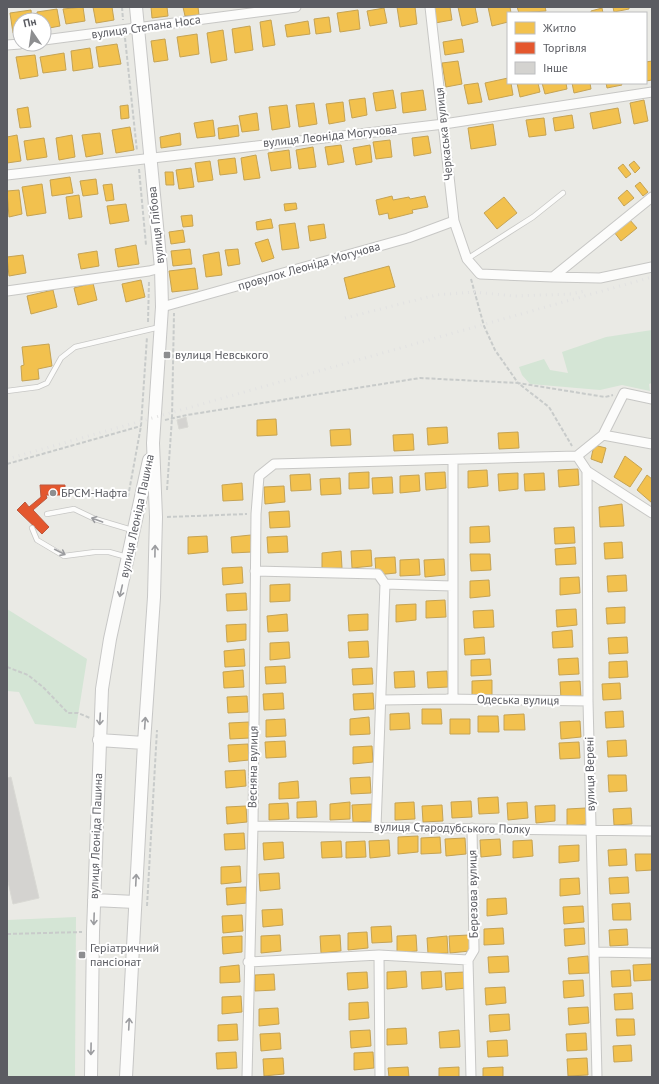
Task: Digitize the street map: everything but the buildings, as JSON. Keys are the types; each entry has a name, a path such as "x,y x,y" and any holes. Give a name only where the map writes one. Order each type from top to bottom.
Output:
{"main road":[{"name":"вулиця Глібова","path":"136,7 143,158 155,270 162,307 153,443"},
{"name":"вулиця Леоніда Пашина","path":"126,1077 144,742 154,596 156,517 153,443"},
{"name":"вулиця Леоніда Пашина","path":"91,1077 93,932 102,689 110,639 153,443"},
{"path":"99,740 144,742"},
{"path":"94,900 135,902"}],"street":[{"name":"вулиця Степана Носа","path":"52,39 296,7"},
{"name":"Черкаська вулиця","path":"430,7 454,221 467,259"},
{"name":"вулиця Леоніда Могучова","path":"7,175 444,124 652,92"},
{"path":"553,277 652,196"},
{"name":"провулок Леоніда Могучова","path":"162,307 408,238 454,221"},
{"path":"467,259 480,274 600,278 652,267"},
{"path":"7,291 155,270"},
{"path":"447,699 453,699 453,460 577,456 603,435 624,393 652,399"},
{"path":"603,435 652,444"},
{"path":"577,456 587,471 652,512"},
{"name":"Весняна вулиця","path":"247,1077 248,962 253,826 256,514 260,476 274,464 453,460"},
{"name":"вулиця Верені","path":"587,471 588,701 597,1077"},
{"path":"255,571 378,574 386,584 376,827"},
{"path":"386,584 452,586"},
{"name":"Одеська вулиця","path":"381,700 447,699 588,701"},
{"name":"вулиця Стародубського Полку","path":"253,826 652,831"},
{"name":"Березова вулиця","path":"471,1077 468,960 474,950 472,828"},
{"path":"594,952 652,953"},
{"path":"248,962 379,955 468,960"},
{"path":"379,955 380,1077"}],"lane":[{"path":"467,259 533,217 563,193"},
{"path":"7,391 38,387 47,383 61,358 75,347 160,327"},
{"path":"48,514 74,508 95,520 134,530"},
{"path":"32,528 37,540 64,556 95,552 109,552 128,557"}],"path":[{"path":"122,7 143,158 147,249"},
{"path":"467,259 474,292 484,326 495,350 518,383 549,407 577,456"},
{"path":"7,464 141,426 147,329 155,270"},
{"path":"652,361 652,369"},
{"path":"155,422 187,414 420,378 518,383 605,397 624,393"},
{"path":"156,517 256,514"},
{"path":"7,667 28,675 43,687 68,713 78,713 90,718"},
{"path":"7,934 93,932"}],"green space":[{"path":"652,330 652,383 649,384 650,391 622,385 600,390 530,384 522,375 519,367 544,359 550,370 568,373 562,352 606,337"},
{"path":"7,609 87,659 76,728 35,724 19,692 7,691"},
{"path":"76,917 75,1077 7,1077 7,920"}],"railway":[{"path":"7,459 652,277"},
{"path":"345,318 436,295 474,292 514,296 571,294 585,291"}],"place":[{"name":"вулиця Невського","path":"167,355"},
{"name":"БРСМ-Нафта","path":"53,493"},
{"name":"Геріатричний пансіонат","path":"82,955"}]}
